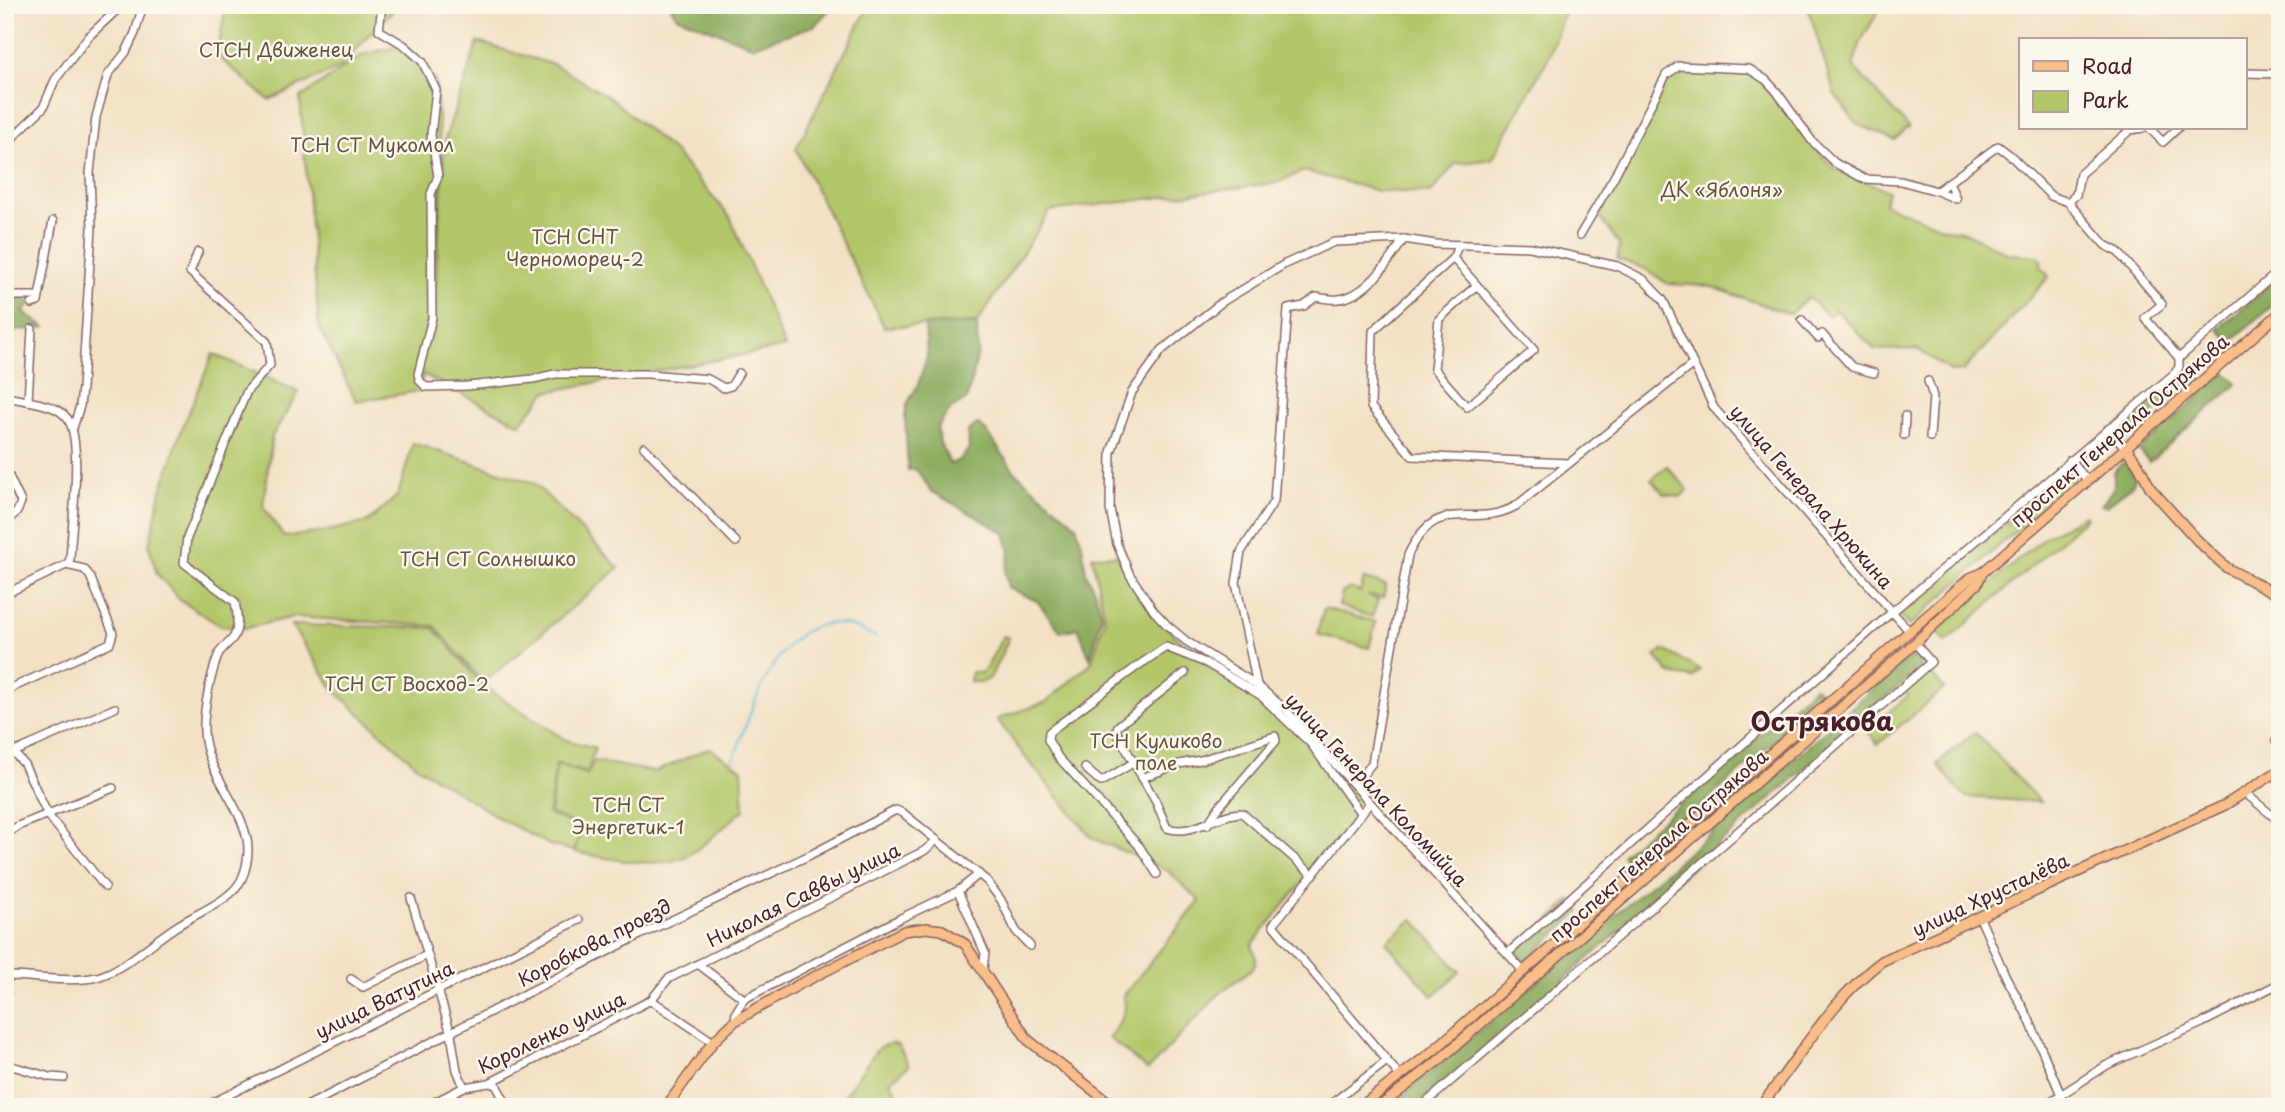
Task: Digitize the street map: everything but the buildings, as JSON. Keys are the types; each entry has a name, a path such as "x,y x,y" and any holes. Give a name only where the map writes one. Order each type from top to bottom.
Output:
{"main road":[{"name":"проспект Генерала Острякова","path":"1360,1107 1431,1053 1970,578 1982,573 2280,313"},
{"path":"2126,448 2151,489 2198,541 2227,568 2280,596"},
{"name":"проспект Генерала Острякова","path":"1379,1107 1437,1062 1915,643 1978,584 1982,573"},
{"name":"улица Хрусталёва","path":"1763,1103 1839,1004 1864,975 1882,961 2225,805 2280,770"},
{"path":"666,1107 713,1042 735,1021 800,984 904,931 926,928 942,930 958,938 970,950 1036,1048 1115,1107"},
{"path":"1763,1103 1778,1107"}],"street":[{"path":"5,154 14,136 43,108 55,80 88,37 122,5"},
{"path":"73,428 82,388 92,229 90,173 96,117 108,75 126,52 143,5"},
{"path":"382,5 379,30 422,61 436,90 431,135 438,176 431,194 432,318 418,374 420,381 426,387 468,386 555,374 648,374 708,379 724,388 731,386 739,373"},
{"path":"1580,235 1666,75 1679,66 1749,69 1766,80 1777,92 1812,141 1835,163 1864,179 1901,181 1956,199 1949,182"},
{"path":"2246,73 2280,74"},
{"path":"2068,202 2076,195 2080,174 2130,130"},
{"path":"2151,130 2163,142 2176,130"},
{"path":"1508,953 1892,612 2179,367 2179,358 2146,318 2162,303 2118,253 2105,245 2068,202 2051,196 1998,146 1937,191"},
{"path":"32,304 38,302 53,221"},
{"path":"1257,685 1236,583 1241,552 1274,501 1288,309 1304,306 1317,297 1339,299 1357,292 1384,270 1404,239"},
{"name":"улица Генерала Коломийца","path":"1524,972 1286,710 1257,685 1185,641 1154,611 1130,575 1118,544 1110,509 1111,452 1132,393 1162,349 1222,302 1285,264 1334,242 1404,239 1458,246 1530,247 1617,266 1643,279 1663,300"},
{"path":"1458,246 1453,258 1373,331 1371,407 1412,456 1569,463"},
{"path":"5,979 12,976 79,980 99,976 120,967 220,900 235,888 244,875 247,839 207,751 204,733 205,713 220,653 237,630 235,602 184,563 187,538 247,391 270,365 267,342 190,272 198,252"},
{"path":"1453,258 1477,285 1534,350 1467,407 1434,369 1439,319 1477,285"},
{"path":"2179,358 2280,270"},
{"path":"5,296 38,296"},
{"name":"улица Генерала Хрюкина","path":"1663,300 1714,408 1910,632"},
{"path":"1802,320 1818,338 1822,334 1852,367 1874,373"},
{"path":"28,401 32,329"},
{"path":"1355,785 1372,763 1402,586 1408,555 1414,542 1430,523 1441,517 1509,510 1693,364"},
{"path":"1928,381 1933,396 1930,437"},
{"path":"5,397 56,408 73,428 77,446 70,560 66,565 5,594"},
{"path":"1905,416 1905,435"},
{"path":"2108,429 2126,448"},
{"path":"644,447 736,542"},
{"path":"2070,460 2088,481"},
{"path":"5,468 20,502 17,512 5,522"},
{"path":"5,691 110,643 113,634 90,576 85,569 66,565"},
{"path":"1421,1107 1931,662 1915,643"},
{"path":"1157,874 1139,846 1058,757 1048,740 1049,732 1166,647 1206,663 1260,695 1311,744 1361,814"},
{"path":"1185,673 1116,729 1116,734 1169,829 1207,825 1237,813 1246,815 1313,875"},
{"path":"5,756 115,708"},
{"path":"5,733 14,753 24,764 48,815 106,887"},
{"path":"1142,778 1179,764 1276,737 1276,741 1219,807 1207,825"},
{"path":"1085,768 1101,782 1133,763"},
{"path":"5,835 18,826 113,788"},
{"path":"2245,793 2280,822"},
{"path":"1369,804 1273,925 1400,1076"},
{"name":"Коробкова проезд","path":"305,1107 451,1034 640,934 899,811 937,840"},
{"path":"937,840 994,888 1016,931 1030,946"},
{"name":"Николая Саввы улица","path":"681,972 905,861 937,840"},
{"path":"735,1021 736,1012 744,999 958,891 979,874"},
{"path":"958,891 985,953 983,969"},
{"path":"411,898 451,1034 457,1070 464,1087"},
{"path":"1980,918 2006,977 2028,1017 2060,1095"},
{"name":"улица Ватутина","path":"204,1107 579,920"},
{"path":"351,979 363,987 427,955"},
{"path":"698,964 744,999"},
{"name":"Короленко улица","path":"425,1107 464,1087 489,1083 651,1000 668,979 681,972"},
{"path":"2042,1107 2107,1065 2202,1023 2280,983"},
{"path":"5,987 8,993 5,996"},
{"name":"Короленко улица","path":"651,1000 713,1042"},
{"path":"1327,1107 1387,1061"},
{"path":"5,1064 50,1077 64,1078"},
{"path":"489,1083 496,1085 508,1107"},
{"path":"451,1094 457,1107"}],"green space":[{"name":"СТСН Движенец","path":"226,5 399,5 341,67 269,100 217,56"},
{"path":"670,5 834,5 814,26 753,46 676,16"},
{"path":"869,5 949,5 954,9 967,5 1567,5 1548,58 1492,159 1455,164 1431,193 1378,191 1304,171 1276,183 1050,211 977,323 884,327 796,149"},
{"path":"1805,5 1882,5 1861,41 1853,66 1909,128 1895,140 1857,124 1834,93"},
{"name":"ТСН СНТ Черноморец-2","path":"478,42 555,65 612,99 674,152 730,217 785,347 546,392 520,424 423,374 420,391 356,401 319,327 300,98 362,55 404,45 435,81 441,156 437,235 425,351 436,278 445,139"},
{"name":"ДК «Яблоня»","path":"1676,69 1748,71 1766,84 1832,167 1888,191 1884,204 1947,229 1963,231 2009,254 2037,256 2049,277 1963,371 1952,372 1917,349 1875,350 1836,310 1829,316 1808,297 1790,314 1709,286 1668,284 1645,269 1617,259 1620,245 1600,217 1667,79"},
{"path":"2280,275 2280,299 2230,342 2218,329"},
{"path":"5,285 34,300 23,312 45,327 5,332"},
{"path":"977,323 978,353 967,399 950,410 937,428 940,443 950,464 960,460 969,449 968,431 977,424 986,431 1015,472 1076,525 1086,573 1102,616 1090,658 1078,628 1061,632 1037,601 1008,588 1005,571 1010,553 1005,533 931,491 916,469 908,470 905,415 927,356 925,325"},
{"name":"ТСН СТ Солнышко","path":"213,354 299,392 272,436 263,506 284,537 368,522 398,495 413,443 534,483 619,568 483,683 435,626 293,617 247,628 221,626 180,600 157,574 149,546 161,491 181,431"},
{"path":"2184,370 2192,379 2125,438 2115,428"},
{"path":"2226,372 2237,384 2149,462 2139,450"},
{"path":"2122,463 2127,464 2135,478 2132,486 2106,506 2101,505 2114,489 2114,472"},
{"path":"1667,466 1688,490 1680,497 1664,494 1651,480"},
{"path":"2069,470 2075,478 1909,626 1899,615"},
{"path":"2085,515 2086,518 1946,642 1936,631 2046,536"},
{"name":"ТСН Куликово поле","path":"1117,555 1143,600 1166,627 1192,650 1279,707 1365,804 1252,945 1256,957 1254,967 1218,995 1148,1070 1109,1038 1124,1013 1123,996 1200,901 1167,870 1092,838 997,719 1046,702 1091,663 1105,619 1092,556"},
{"path":"1364,579 1386,585 1383,598 1368,595 1378,600 1372,617 1339,606 1342,593 1350,588 1360,592"},
{"path":"1324,608 1376,622 1369,648 1317,634"},
{"name":"ТСН СТ Восход-2","path":"291,625 434,628 483,686 566,740 595,748 587,773 556,763 548,814 582,827 550,813 557,764 587,775 594,761 655,772 709,748 742,769 744,810 696,850 677,860 633,862 575,852 580,832 574,851 549,845 499,818 418,767 335,691"},
{"path":"1003,636 1009,638 990,678 983,682 970,682 971,672 981,673 987,667"},
{"path":"1664,650 1700,670 1693,678 1670,674 1655,656"},
{"path":"1921,657 1925,661 1924,664 1532,1008 1414,1107 1390,1107 1696,846 1905,660"},
{"path":"1928,670 1944,689 1878,744 1867,730 1908,696 1904,690"},
{"path":"1815,687 1824,697 1633,866 1622,855"},
{"path":"1975,732 2040,802 1965,797 1937,764"},
{"path":"1571,900 1581,911 1524,963 1514,953"},
{"path":"1413,919 1460,972 1433,996 1386,942"},
{"path":"892,1043 899,1046 909,1066 890,1081 905,1107 836,1107 878,1048"}],"waterway":[{"path":"733,760 759,693 771,670 785,649 802,633 822,625 846,625 876,637"}],"district":[{"name":"Острякова","path":"1822,720"}],"park label":[{"name":"ТСН СТ Мукомол","path":"372,144"},
{"name":"ТСН СТ Энергетик-1","path":"628,815"}]}
